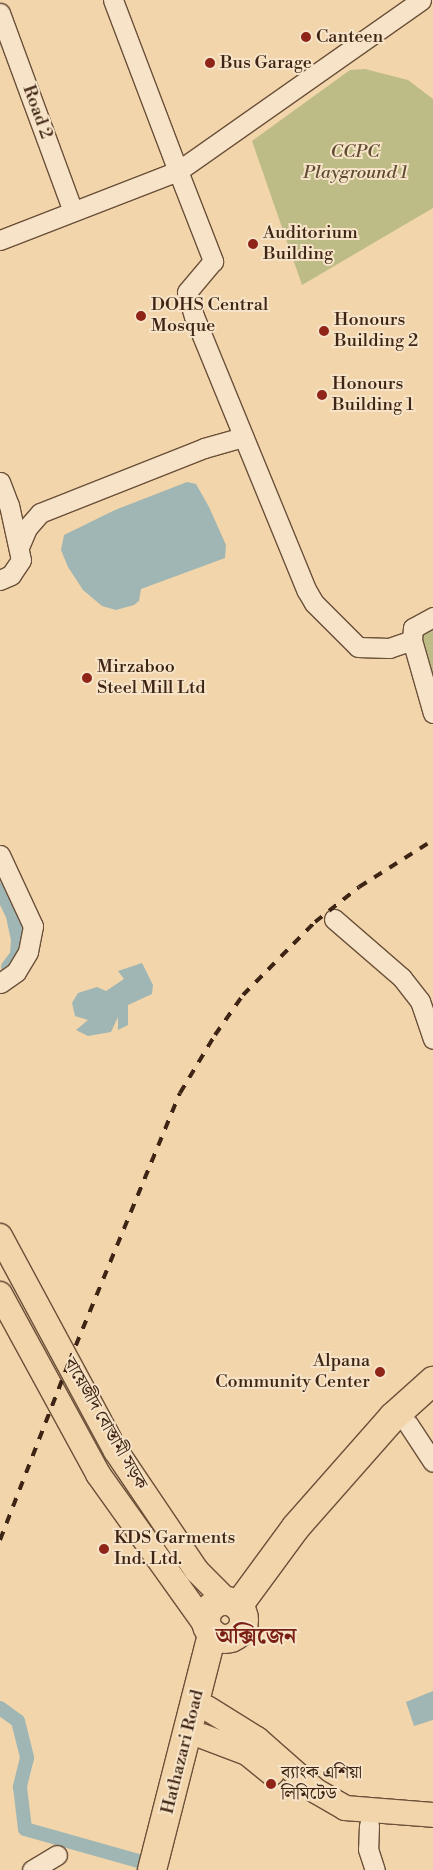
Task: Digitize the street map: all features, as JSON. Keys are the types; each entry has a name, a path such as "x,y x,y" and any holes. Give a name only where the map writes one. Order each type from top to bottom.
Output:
{"highway":[{"path":"226,1621 296,1526 393,1417 433,1380"},
{"path":"226,1621 408,1424 433,1400"},
{"name":"Hathazari Road","path":"164,1870 202,1736 226,1621"},
{"name":"Hathazari Road","path":"152,1870 226,1621"}],"main road":[{"name":"বায়েজীদ বোস্তামী সড়ক","path":"0,1236 116,1450 197,1571 226,1621"},
{"name":"বায়েজীদ বোস্তামী সড়ক","path":"0,1294 98,1474 226,1621"},
{"path":"208,1708 257,1740 316,1791 344,1808 433,1815"},
{"path":"202,1736 247,1753 333,1818 369,1825 433,1830"}],"street":[{"path":"113,0 213,261 187,292 194,316 314,603 358,646 389,648 412,640"},
{"path":"0,240 178,171 421,0"},
{"name":"Road 2","path":"0,13 73,212"},
{"path":"19,546 27,528 40,513 204,448 243,437"},
{"path":"0,482 9,505 21,560 11,575 0,580"},
{"path":"433,617 413,628 412,640 433,713"},
{"path":"0,855 33,926 28,952 16,972 0,983"},
{"path":"334,919 402,978 420,1001 433,1039"},
{"path":"408,1424 433,1462"},
{"path":"369,1825 368,1849 375,1870"},
{"path":"32,1870 57,1855"}],"green space":[{"name":"CCPC Playground 1","path":"365,69 408,80 433,99 433,208 302,285 252,141 350,70"},
{"path":"433,626 433,682 417,633"}],"water":[{"path":"187,482 196,484 209,507 226,545 225,558 141,589 139,601 134,605 116,610 102,606 83,590 68,567 61,550 64,535 115,510"},
{"path":"142,963 153,985 152,994 128,1005 128,1025 118,1030 118,1017 111,1032 88,1036 76,1030 88,1020 75,1016 72,1003 78,993 97,987 106,991 124,979 118,971"},
{"path":"433,1691 433,1720 414,1726 406,1702"}],"waterway":[{"path":"0,889 13,916 18,940 17,955 8,967"},
{"path":"0,1708 18,1721 27,1758 20,1787 25,1829 138,1861"}],"railway":[{"path":"0,1540 69,1362 180,1093 215,1035 243,995 315,922 359,887 433,840"}],"place":[{"name":"Canteen","path":"306,37"},
{"name":"Bus Garage","path":"210,63"},
{"name":"Auditorium Building","path":"253,244"},
{"name":"DOHS Central Mosque","path":"141,316"},
{"name":"Honours Building 2","path":"324,331"},
{"name":"Honours Building 1","path":"322,395"},
{"name":"Mirzaboo Steel Mill Ltd","path":"87,678"},
{"name":"Alpana Community Center","path":"380,1372"},
{"name":"KDS Garments Ind. Ltd.","path":"104,1549"},
{"name":"ব্যাংক এশিয়া লিমিটেড","path":"271,1784"}],"district":[{"name":"অক্সিজেন","path":"256,1637"}]}
